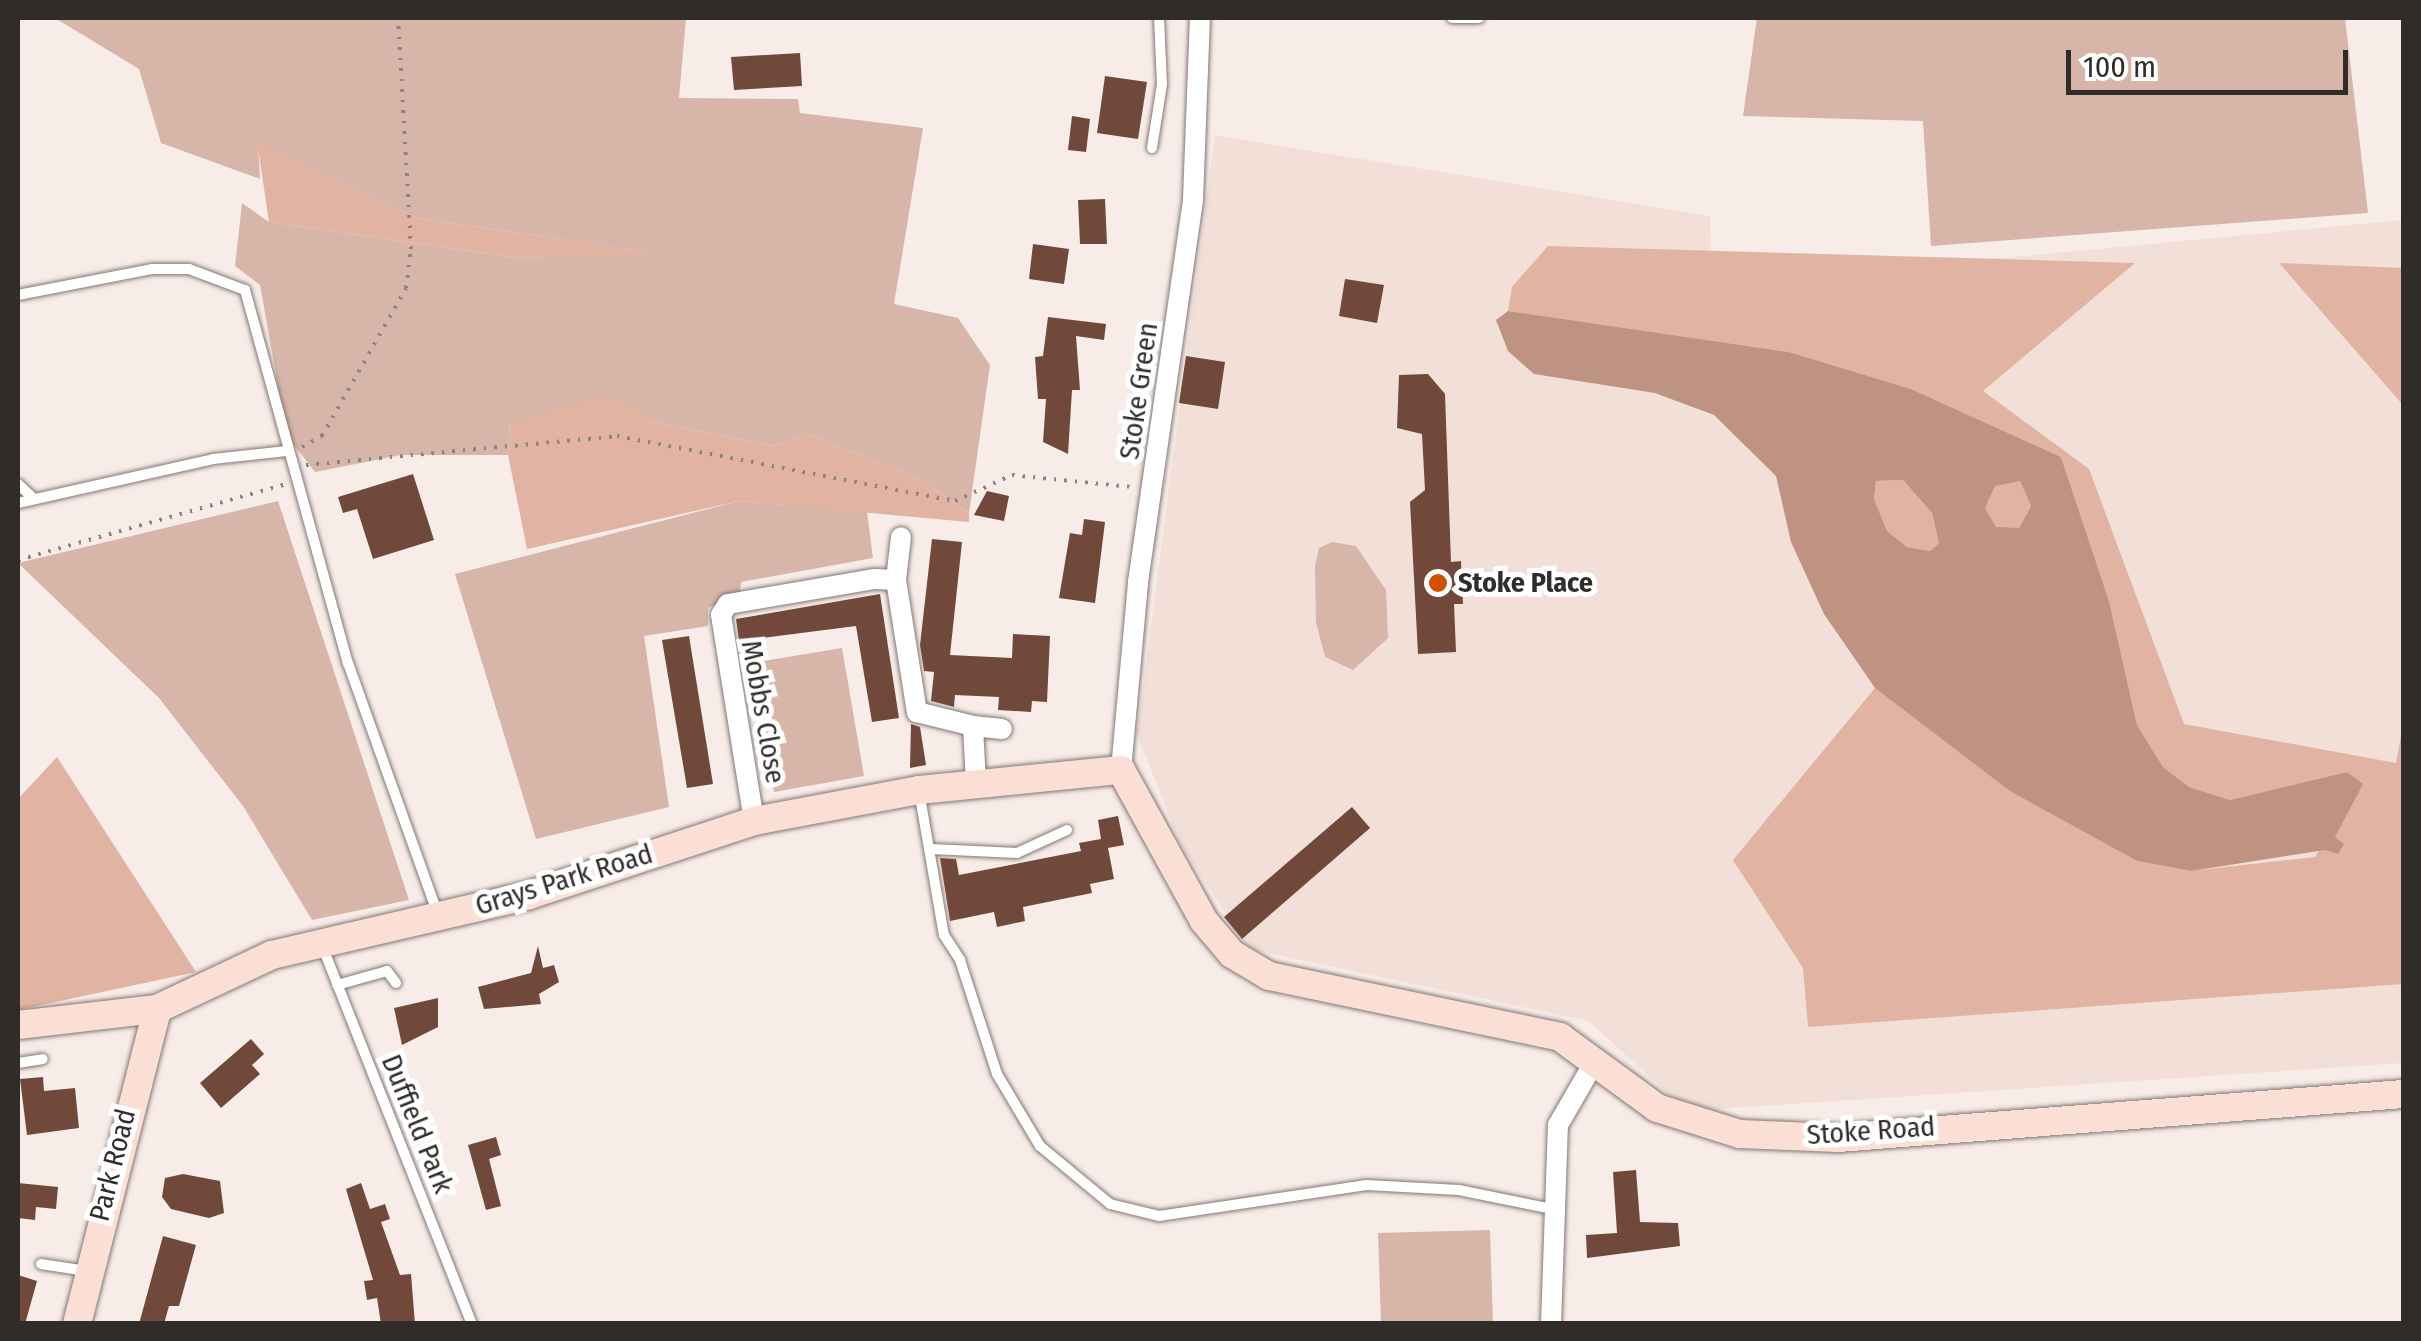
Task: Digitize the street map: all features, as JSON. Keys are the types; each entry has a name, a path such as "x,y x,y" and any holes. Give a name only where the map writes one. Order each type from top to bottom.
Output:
{"main road":[{"name":"Grays Park Road","path":"18,1025 157,1008 272,955 440,917 754,820 919,790 1121,770"},
{"name":"Stoke Road","path":"1121,770 1194,904 1232,954 1269,976 1560,1038 1657,1108 1740,1134 1838,1138 2404,1094"},
{"name":"Park Road","path":"77,1324 87,1271 157,1008"}],"street":[{"name":"Stoke Green","path":"1121,770 1152,489 1193,199 1200,18"},
{"path":"900,537 896,580 917,712 1002,729"},
{"name":"Mobbs Close","path":"754,820 721,615 739,602 896,580"},
{"path":"973,726 976,784"},
{"path":"1550,1324 1558,1125 1595,1060"}],"lane":[{"path":"1152,148 1162,84 1160,18"},
{"path":"1452,18 1479,18"},
{"path":"18,295 152,269 189,269 245,290 348,663 440,917"},
{"path":"18,503 31,496 288,451"},
{"path":"18,484 31,496"},
{"path":"919,790 944,935 960,960 998,1074 1040,1146 1110,1204 1158,1216 1367,1186 1459,1190 1552,1209"},
{"path":"932,850 1016,853 1067,830"},
{"name":"Duffield Park","path":"320,942 472,1324"},
{"path":"337,985 387,972 396,982"},
{"path":"18,1063 43,1059"},
{"path":"41,1264 87,1271"}],"path":[{"path":"288,451 322,436 406,288 411,249 398,18"},
{"path":"292,467 616,436 955,501 1012,475 1152,489"},
{"path":"18,560 296,482"}],"shaded area":[{"path":"55,18 686,18 679,98 798,99 800,113 923,128 894,304 958,318 990,365 969,513 920,479 807,434 774,446 648,421 510,423 508,455 401,455 315,472 287,436 260,285 235,266 242,203 269,222 519,258 656,253 417,218 258,142 260,179 161,143 139,69"},
{"path":"1757,18 2345,18 2368,213 1931,246 1923,121 1743,116"},
{"path":"1215,135 1710,216 1711,260 2003,258 2403,220 2403,1063 1702,1110 1670,1096 1589,1021 1249,949 1180,844 1137,734"},
{"path":"257,141 417,218 664,254 519,258 269,222"},
{"path":"1548,246 2135,263 1983,391 2089,469 2184,724 2396,763 2403,725 2403,984 1808,1027 1803,968 1733,860 1875,688 2011,791 2137,861 2190,871 2315,857 2351,800 2347,772 2230,800 2189,787 2163,767 2137,725 2109,601 2061,457 1911,389 1789,352 1508,311 1512,287"},
{"path":"2279,263 2403,268 2403,405"},
{"path":"1508,311 1789,352 1911,389 2061,457 2109,601 2137,725 2163,767 2189,787 2230,800 2347,772 2363,784 2335,837 2344,844 2338,854 2325,850 2191,871 2137,861 2010,791 1875,688 1824,614 1791,542 1776,476 1714,415 1655,393 1534,374 1508,351 1496,320","holes":["1903,480 1932,513 1939,543 1930,551 1907,547 1887,531 1874,499 1876,481","2020,481 2031,506 2019,528 1996,527 1985,508 1995,486"]},
{"path":"601,395 645,409 648,421 774,446 807,434 920,479 969,513 969,522 739,501 527,549 508,455 510,423"},
{"path":"1903,480 1932,513 1939,543 1930,551 1907,547 1887,531 1874,499 1876,481"},
{"path":"2020,481 2031,506 2019,528 1996,528 1985,508 1995,485"},
{"path":"278,501 409,900 312,920 243,806 159,698 18,563"},
{"path":"739,501 867,512 873,558 741,582 740,592 708,608 708,626 644,636 669,807 536,839 455,574"},
{"path":"1332,542 1356,546 1386,590 1388,638 1353,670 1325,657 1316,622 1315,566 1319,548"},
{"path":"842,648 864,776 774,792 751,663"},
{"path":"57,757 196,972 18,1010 18,799"},
{"path":"1490,1230 1493,1323 1381,1323 1378,1233"}],"building":[{"path":"800,53 802,86 734,90 731,57"},
{"path":"1105,76 1147,82 1138,139 1097,133"},
{"path":"1072,116 1090,119 1086,152 1068,150"},
{"path":"1105,199 1107,244 1080,244 1078,200"},
{"path":"1033,244 1069,249 1064,284 1029,279"},
{"path":"1345,279 1384,285 1377,323 1339,316"},
{"path":"1048,317 1106,324 1104,340 1076,336 1080,390 1072,390 1068,454 1043,442 1046,399 1038,399 1035,357 1043,356"},
{"path":"1186,356 1225,362 1218,409 1179,403"},
{"name":"Stoke Place","path":"1428,374 1445,394 1451,562 1461,561 1463,604 1454,604 1456,652 1418,654 1410,502 1425,490 1422,434 1397,428 1399,375"},
{"path":"413,474 434,540 373,559 357,509 343,513 338,497"},
{"path":"987,491 1009,496 1004,521 974,515"},
{"path":"1084,519 1105,522 1095,603 1059,598 1070,533 1082,535"},
{"path":"932,539 962,542 950,655 1012,658 1013,634 1050,636 1047,702 1032,701 1031,712 998,710 999,697 955,695 954,707 931,701 934,672 924,671 920,645"},
{"path":"880,594 899,718 872,722 856,626 739,641 736,619"},
{"path":"689,636 713,784 687,788 662,640"},
{"path":"911,724 920,727 926,765 910,768"},
{"path":"1352,807 1370,828 1242,939 1224,917"},
{"path":"1118,816 1124,845 1108,848 1114,879 1090,884 1092,893 1023,907 1025,921 997,927 994,912 950,921 940,858 956,859 959,875 1081,851 1079,843 1101,839 1098,820"},
{"path":"538,946 543,968 554,965 559,982 539,994 541,1004 484,1009 478,987 531,973"},
{"path":"438,998 438,1027 402,1045 394,1008"},
{"path":"251,1039 264,1054 252,1065 260,1074 221,1108 200,1083"},
{"path":"43,1077 44,1091 75,1088 79,1128 27,1135 20,1079"},
{"path":"496,1137 501,1155 489,1159 501,1206 486,1210 468,1145"},
{"path":"1636,1170 1640,1222 1678,1223 1680,1246 1587,1258 1586,1235 1617,1233 1613,1172"},
{"path":"183,1174 220,1181 224,1213 209,1218 171,1209 162,1197 165,1178"},
{"path":"18,1183 58,1187 56,1209 36,1207 35,1220 18,1218"},
{"path":"361,1183 370,1209 385,1204 390,1219 381,1222 400,1275 411,1274 415,1324 381,1324 377,1298 367,1300 364,1281 373,1280 346,1189"},
{"path":"163,1236 196,1245 179,1306 169,1306 164,1324 139,1324"},
{"path":"18,1275 37,1281 25,1324 18,1324"}],"place":[{"name":"Stoke Place","path":"1438,583"}]}
